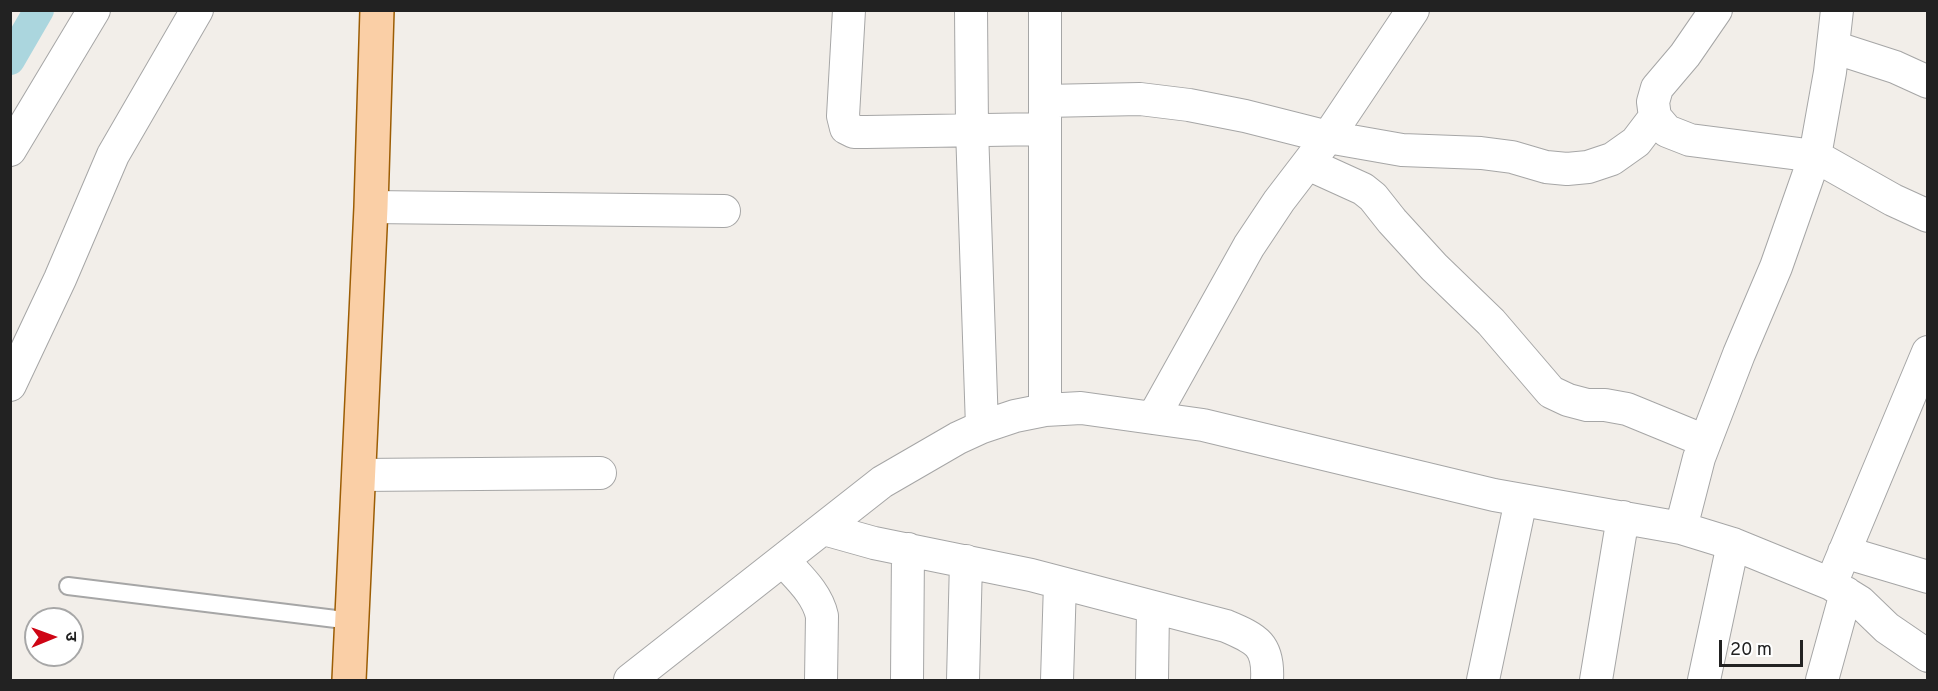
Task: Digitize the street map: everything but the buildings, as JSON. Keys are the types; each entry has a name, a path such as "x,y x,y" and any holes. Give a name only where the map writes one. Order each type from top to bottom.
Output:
{"main road":[{"path":"349,681 372,207 376,10"}],"street":[{"path":"10,150 94,10"},
{"path":"10,385 60,279 113,155 197,10"},
{"path":"849,10 843,116 846,128 854,132 972,129 1140,99 1190,105 1328,137 1402,150 1481,153 1512,157 1546,167 1567,170 1588,167 1612,159 1636,142 1655,117"},
{"path":"971,10 972,129 982,427"},
{"path":"1045,10 1045,410"},
{"path":"1153,418 1249,246 1279,201 1328,137 1413,10"},
{"path":"1716,10 1685,55 1658,88 1653,102 1655,117 1667,131 1690,140 1815,156 1893,200 1928,216"},
{"path":"1681,528 1699,458 1776,267 1815,156 1837,10"},
{"path":"1833,47 1895,67 1928,82"},
{"path":"1308,164 1363,189 1373,196 1392,221 1434,267 1491,322 1551,392 1587,405 1627,409 1706,441"},
{"path":"372,207 724,211"},
{"path":"1822,681 1844,552 1928,352"},
{"path":"630,681 882,482 958,438 982,427 1015,416 1045,410 1081,408 1203,425 1521,500 1681,528 1733,544 1839,588 1860,602 1887,628 1928,656"},
{"path":"359,475 600,473"},
{"path":"1483,681 1521,500"},
{"path":"1596,681 1623,518"},
{"path":"824,528 874,543 1031,575 1226,626 1255,640 1264,649 1268,664 1267,681"},
{"path":"1704,681 1733,544"},
{"path":"907,681 908,549"},
{"path":"1844,552 1928,577"},
{"path":"783,560 820,605 822,616 821,681"},
{"path":"963,681 966,561"},
{"path":"1057,681 1060,583"},
{"path":"1152,681 1153,608"}],"lane":[{"path":"68,586 352,621"}],"waterway":[{"path":"10,60 39,10"}]}
